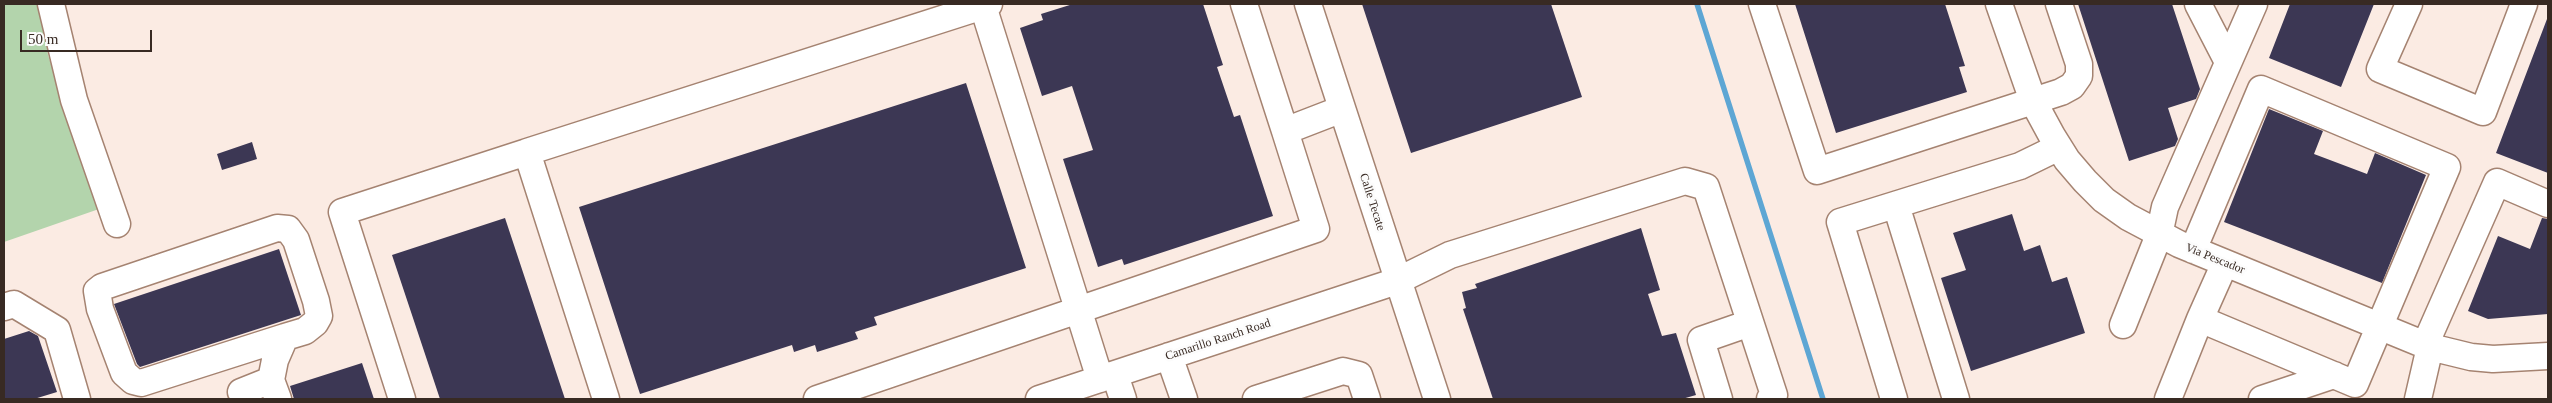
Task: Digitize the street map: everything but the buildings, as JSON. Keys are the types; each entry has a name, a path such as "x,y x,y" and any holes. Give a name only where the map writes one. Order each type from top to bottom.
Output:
{"street":[{"path":"51,4 74,100 117,224"},
{"path":"835,397 1078,311 1316,230 1244,4"},
{"name":"Calle Tecate","path":"1308,4 1437,399"},
{"path":"1762,4 1817,171 2034,101 2061,92 2072,86 2080,76 2079,64 2059,4"},
{"name":"Via Pescador","path":"1999,4 2034,101 2059,147 2085,181 2104,200 2128,217 2193,250 2428,346 2471,357 2493,359 2548,356"},
{"path":"2198,4 2228,62"},
{"path":"2122,325 2159,234 2165,207 2254,4"},
{"path":"2410,4 2380,69 2483,112 2524,4"},
{"path":"402,399 342,212 986,5 1078,311 1108,377 1122,399"},
{"path":"2193,250 2261,89 2447,167 2380,327 2347,386"},
{"path":"1285,131 1342,109"},
{"path":"1894,399 1840,222 2020,166 2059,147"},
{"path":"527,152 606,399"},
{"name":"Camarillo Ranch Road","path":"1039,399 1397,281 1450,255 1685,181 1706,186 1750,323"},
{"path":"2418,399 2428,346 2496,182 2548,204"},
{"path":"1896,205 1956,399"},
{"path":"242,392 274,390 275,360 285,337 305,331 315,323 319,316 296,240 288,229 277,228 102,287 97,291 100,309 124,373 132,381 141,383 285,337"},
{"path":"2168,399 2225,263"},
{"path":"4,308 14,304 58,330 77,399"},
{"path":"2200,319 2347,386"},
{"path":"1719,399 1701,340 1750,323 1773,398"},
{"path":"1169,356 1184,399"},
{"path":"1256,399 1343,371 1359,375 1367,399"},
{"path":"2264,399 2347,386"}],"green space":[{"path":"4,4 40,4 48,55 99,209 4,242"}],"waterway":[{"path":"1697,4 1823,399"}]}
